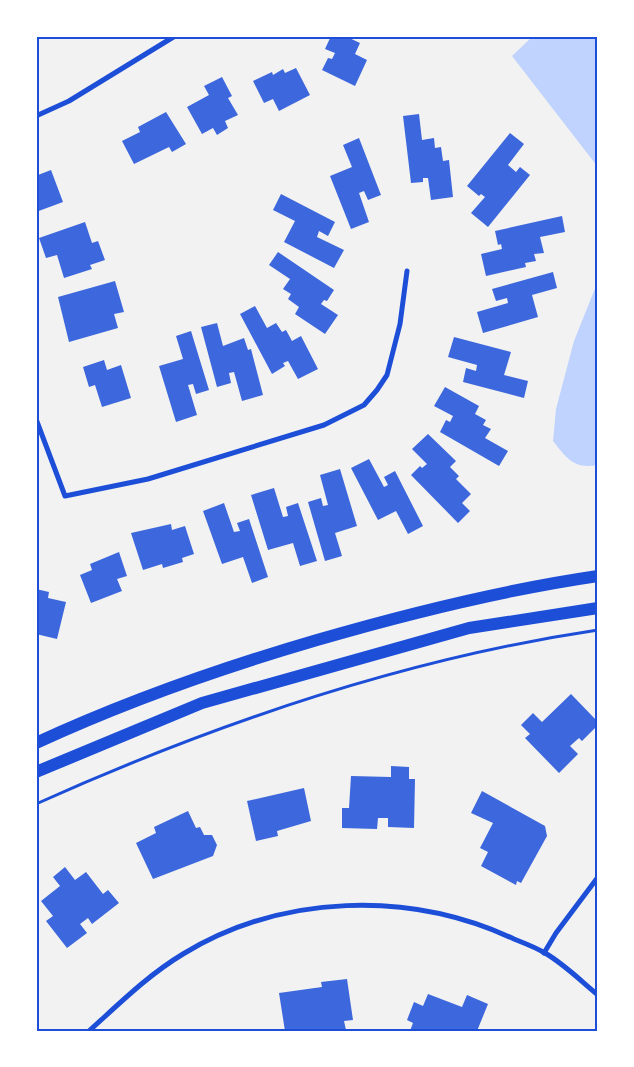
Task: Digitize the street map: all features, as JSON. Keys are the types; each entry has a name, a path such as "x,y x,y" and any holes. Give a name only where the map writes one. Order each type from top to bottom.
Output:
{"main road":[{"path":"36,744 156,692 278,651 463,600 598,576"},
{"path":"36,772 202,703 469,628 598,608"}],"street":[{"path":"36,116 68,102 174,36"},
{"path":"36,419 65,496 148,479 324,425 364,404 387,375 400,324 407,271"},
{"path":"544,953 556,933 598,877"},
{"path":"89,1031 155,972 184,953 238,927 272,916 304,909 378,905 417,909 458,918 499,932 544,953 598,996"}],"path":[{"path":"36,804 150,755 344,686 477,652 598,630"}],"water":[{"path":"533,36 598,36 598,170 594,162 512,56"},
{"path":"598,281 598,465 590,466 577,464 567,458 553,441 556,409 574,341"}],"building":[{"path":"331,36 345,36 360,43 355,54 367,60 355,86 322,70 328,58 332,59 335,53 325,49"},
{"path":"296,68 310,95 279,111 273,99 264,103 253,81 272,72 273,75 283,69 285,73"},
{"path":"222,77 232,96 228,98 238,115 225,121 228,128 217,135 213,128 202,134 187,107 209,95 204,86"},
{"path":"166,112 186,144 172,152 169,147 134,164 122,141 140,132 138,127"},
{"path":"419,114 422,140 434,138 435,148 441,147 443,161 449,160 453,197 431,200 428,178 423,178 423,182 411,183 403,116"},
{"path":"510,133 524,144 508,165 516,172 520,167 530,175 488,227 471,213 485,197 481,194 479,196 467,186"},
{"path":"359,138 381,195 368,200 364,191 359,193 369,222 351,229 330,176 352,167 343,145"},
{"path":"36,170 38,175 51,170 63,202 36,212"},
{"path":"281,194 335,222 328,236 319,231 317,237 344,250 334,268 284,242 295,221 273,210"},
{"path":"562,216 565,232 540,237 544,253 534,254 536,261 525,263 526,267 486,276 481,254 502,249 501,244 498,245 495,231"},
{"path":"85,222 92,243 98,241 105,260 90,265 92,269 64,278 57,255 46,258 39,238"},
{"path":"278,252 334,290 327,301 324,300 321,304 338,315 325,334 295,314 299,307 288,299 291,294 283,289 290,279 269,265"},
{"path":"553,272 557,288 532,295 538,317 483,333 477,312 508,303 507,298 496,301 492,289"},
{"path":"115,281 124,312 114,314 118,328 69,342 58,297"},
{"path":"255,306 267,328 276,323 282,332 286,330 292,341 301,336 318,369 298,379 288,361 283,363 285,366 272,374 240,314"},
{"path":"217,323 223,346 244,338 248,350 251,349 263,395 242,401 234,372 229,373 231,383 217,387 201,327"},
{"path":"191,331 209,390 196,394 193,384 188,385 197,415 176,422 159,366 183,359 176,336"},
{"path":"454,337 511,352 504,375 528,381 524,398 463,382 466,368 476,371 477,365 448,357"},
{"path":"104,360 107,370 121,365 131,398 102,407 95,385 89,387 83,367"},
{"path":"445,387 479,406 475,414 486,420 483,425 491,429 485,438 508,451 499,466 440,432 446,420 450,422 453,416 434,406"},
{"path":"428,434 456,461 450,467 459,476 456,479 471,494 462,503 470,511 458,523 411,475 420,466 422,468 427,464 412,449"},
{"path":"369,459 384,487 388,485 384,477 395,471 423,526 408,534 396,511 378,520 351,468"},
{"path":"340,469 357,526 335,533 342,556 325,561 308,502 321,498 323,506 328,505 320,475"},
{"path":"274,488 283,517 288,516 286,507 298,503 317,561 300,566 293,543 268,550 251,495"},
{"path":"224,503 234,532 240,531 237,523 249,519 268,577 252,583 243,557 222,564 203,511"},
{"path":"171,524 172,530 185,526 194,554 182,558 183,562 163,568 162,564 143,570 131,533"},
{"path":"119,552 127,576 117,579 122,591 91,603 80,575 92,570 90,564"},
{"path":"36,589 49,592 48,598 66,602 57,639 36,634"},
{"path":"571,694 598,722 598,725 582,741 579,738 570,746 578,754 559,773 525,738 530,734 521,725 533,713 542,722"},
{"path":"391,766 409,767 409,779 415,779 414,828 388,827 388,818 378,818 377,829 342,828 342,808 349,808 351,776 391,777"},
{"path":"304,788 311,821 277,831 278,836 256,841 247,801"},
{"path":"482,791 545,826 547,836 521,883 517,881 516,885 481,866 488,852 480,848 493,823 471,813"},
{"path":"188,811 196,828 200,827 204,835 212,835 217,845 213,856 153,879 136,843 156,833 154,827"},
{"path":"65,867 75,880 86,872 103,894 108,890 119,903 92,924 88,918 80,924 87,933 67,948 46,921 53,916 41,901 60,886 53,877"},
{"path":"347,979 353,1020 344,1021 346,1030 285,1031 279,993 322,987 321,982"},
{"path":"428,994 462,1007 467,995 488,1004 477,1031 410,1031 413,1023 407,1020 414,1002 423,1006"}]}
